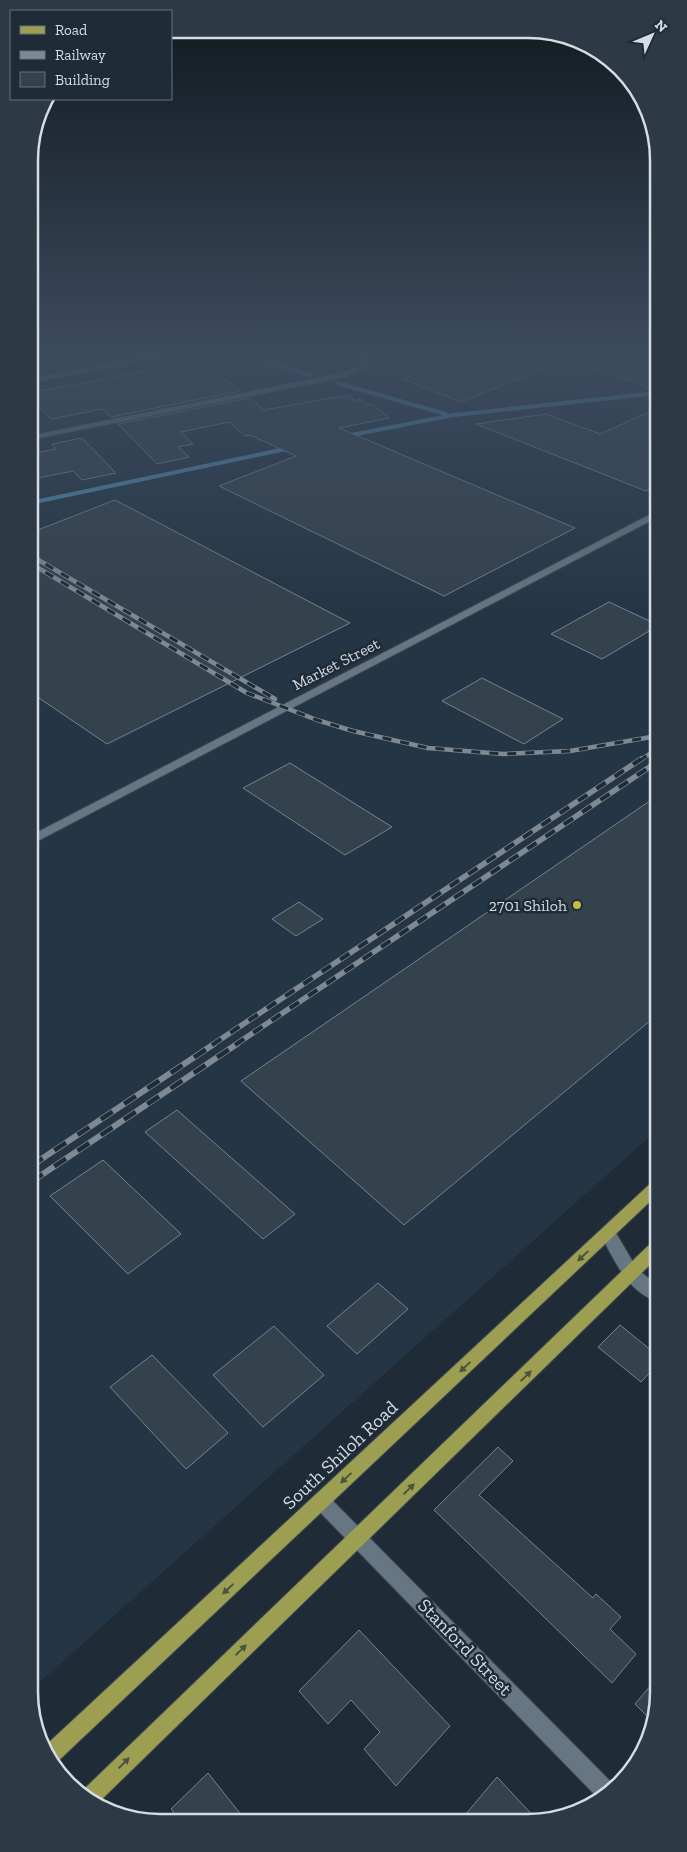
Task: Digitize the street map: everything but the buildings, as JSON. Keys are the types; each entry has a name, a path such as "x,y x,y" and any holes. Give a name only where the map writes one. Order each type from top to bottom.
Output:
{"main road":[{"name":"South Shiloh Road","path":"54,1752 649,1193"},
{"path":"92,1794 649,1256"}],"street":[{"name":"Market Street","path":"38,837 650,518"},
{"path":"608,1233 631,1274 649,1288"},
{"name":"Stanford Street","path":"322,1501 603,1788"}],"shaded area":[{"path":"38,440 650,440 649,1137 38,1684"}],"waterway":[{"path":"38,501 290,448"}],"railway":[{"path":"38,560 275,699"},
{"path":"38,568 247,693 317,720 353,731 428,748 503,754 570,751 650,737"},
{"path":"639,761 650,754"},
{"path":"212,1045 641,759"},
{"path":"235,1045 650,767"},
{"path":"38,1161 214,1044"},
{"path":"38,1177 237,1044"}],"place":[{"name":"2701 Shiloh","path":"577,905"}]}
